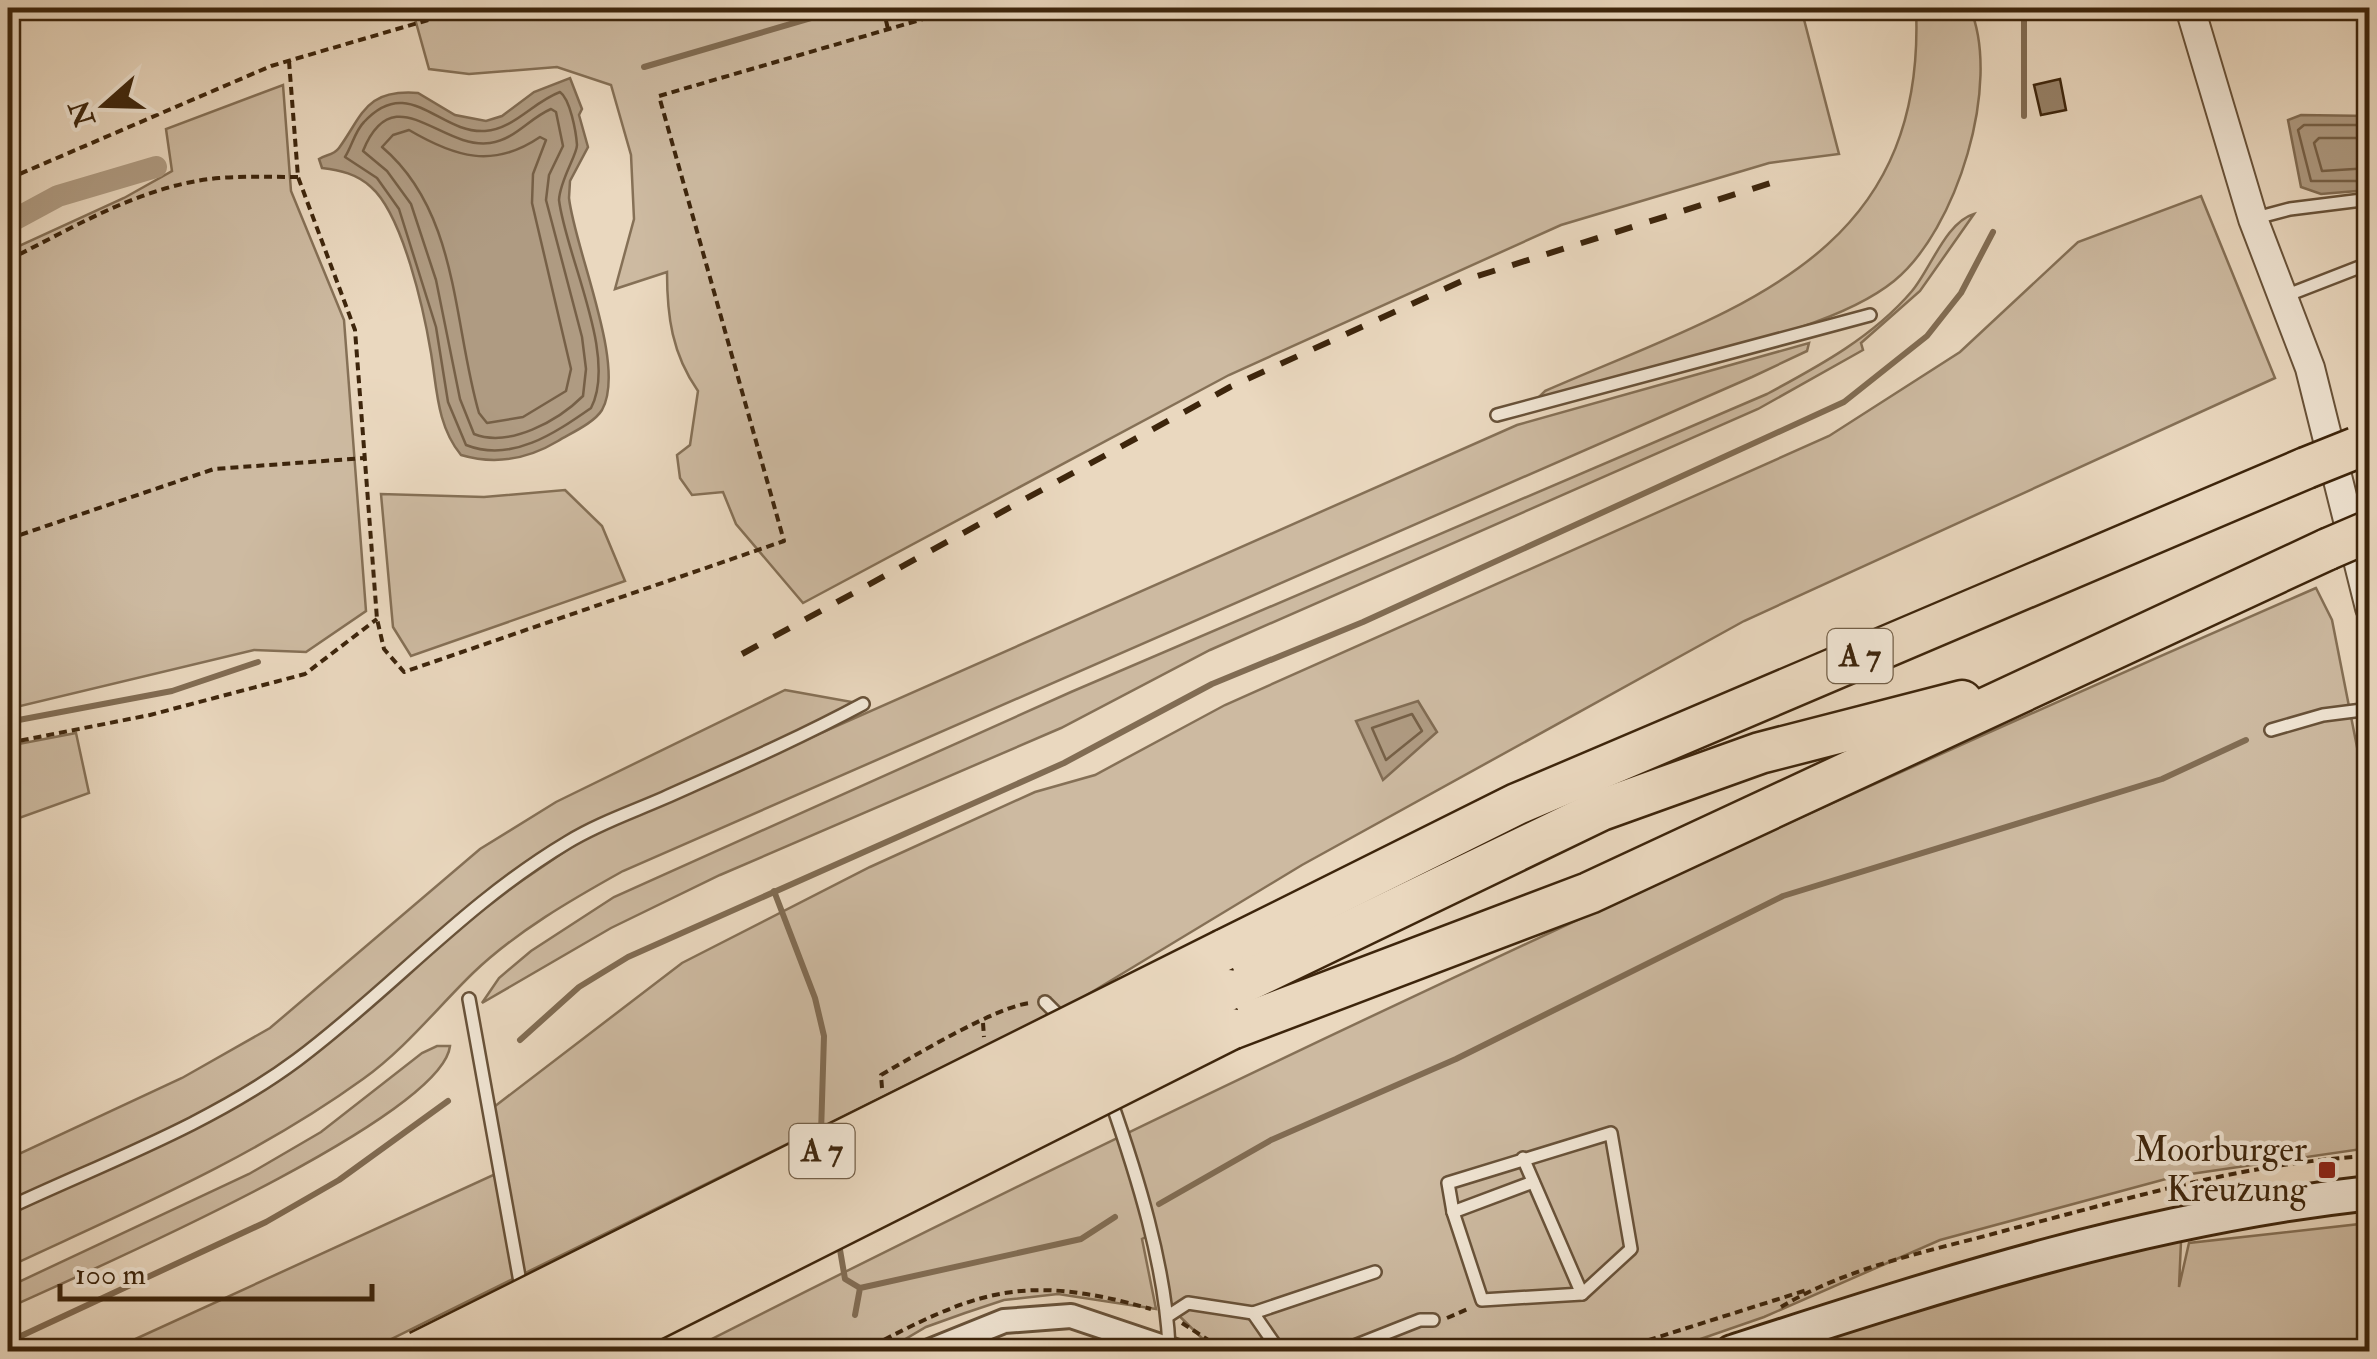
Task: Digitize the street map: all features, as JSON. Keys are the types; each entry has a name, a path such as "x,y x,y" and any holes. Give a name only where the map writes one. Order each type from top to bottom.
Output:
{"highway":[{"name":"A 7","path":"419,1352 1517,804 2363,446"},
{"name":"A 7","path":"522,1345 1229,1010 1589,893 2370,530"},
{"name":"A 7","path":"590,1352 1601,810 1760,753 1907,712 2039,683"}],"main road":[{"path":"1732,1352 2105,1237 2182,1220 2370,1192"}],"street":[{"path":"2190,8 2253,219 2310,368 2370,608"},
{"path":"2208,8 2220,62 2220,100"},
{"path":"927,1352 1004,1322 1071,1316 1134,1335 1167,1350"}],"lane":[{"path":"2253,219 2290,208 2370,199"},
{"path":"2284,297 2370,262"},
{"path":"1497,415 1870,315"},
{"path":"8,1208 204,1116 292,1063 367,1007 442,932 504,883 571,840 804,736 862,704"},
{"path":"2271,730 2307,718 2370,708"},
{"path":"470,999 524,1307"},
{"path":"1045,1002 1095,1052 1140,1183 1168,1316 1167,1350"},
{"path":"1611,1134 1631,1249 1582,1294 1482,1300 1453,1212 1448,1183 1611,1134"},
{"path":"1523,1158 1582,1294"},
{"path":"1453,1212 1533,1182"},
{"path":"1168,1316 1188,1302 1253,1314 1375,1272"},
{"path":"522,1345 695,1273"},
{"path":"1253,1314 1280,1352"},
{"path":"1340,1352 1420,1320 1433,1320"}],"path":[{"path":"8,179 289,61 469,8"},
{"path":"883,8 888,30"},
{"path":"289,61 298,177 355,330 377,619 384,649 404,672 784,541 658,96 961,8"},
{"path":"8,260 98,213 164,189 217,178 298,177"},
{"path":"8,539 214,470 365,458"},
{"path":"8,744 150,715 305,674 377,619"},
{"path":"1611,1352 1813,1288"},
{"path":"1433,1320 1439,1322 1482,1300"},
{"path":"861,1352 924,1319"}],"shaded area":[{"path":"412,8 1801,8 1839,154 1769,163 1561,225 1229,375 803,603 736,524 723,492 692,495 680,478 677,455 690,445 698,391 682,363 673,334 667,272 615,289 634,219 631,155 611,85 557,67 469,74 429,69"},
{"path":"1916,8 1970,8 1979,39 1980,75 1968,154 1937,227 1917,258 1894,281 1839,313 1734,347 1575,391 1539,397 1749,300 1806,262 1854,218 1889,162 1911,93"},
{"path":"283,85 291,191 344,320 366,611 306,652 254,650 8,709 8,251 124,198 172,171 166,129"},
{"path":"2201,196 2275,378 1744,621 1302,865 1077,1001 367,1351 107,1352 500,1172 490,1110 682,963 870,867 1035,792 1095,775 1225,705 1829,436 1960,352 2078,242"},
{"path":"1974,214 1920,291 1861,343 1863,350 1758,409 1210,650 1061,728 720,875 611,928 482,1003 499,978 531,951 614,897 1071,692 1767,394 1880,323 1919,282 1955,226"},
{"path":"1809,343 1807,351 1752,377 623,871 508,943 393,1055 321,1107 235,1158 8,1267 8,1213 235,1106 274,1083 357,1020 448,931 586,837 1517,425"},
{"path":"565,490 602,526 625,581 411,656 393,627 381,494 484,497"},
{"path":"2316,588 2332,620 2369,808 2369,1148 2177,1176 1940,1240 1764,1317 1666,1351 1215,1351 1165,1302 1148,1236 1142,1239 1156,1309 1058,1294 1004,1300 926,1327 885,1351 686,1352 1089,1152 1495,958"},
{"path":"785,690 863,704 571,840 504,883 292,1063 204,1116 8,1208 8,1159 182,1078 270,1028 480,849 556,802"},
{"path":"76,733 89,793 8,822 8,746"},
{"path":"437,1046 450,1046 432,1077 388,1113 326,1152 177,1230 8,1308 8,1287 249,1174 321,1132 422,1053"},
{"path":"2182,1219 2179,1287 2189,1243 2369,1223 2369,1351 1732,1352"}],"water":[{"path":"570,78 582,109 579,115 588,147 570,181 569,198 604,338 608,390 602,410 594,419 547,447 499,460 461,455 443,419 417,289 393,219 371,187 348,173 322,168 319,159 337,151 368,107 387,95 418,93 455,115 486,121 502,116 534,92"},
{"path":"2301,115 2369,116 2369,190 2321,194 2301,187 2288,120"},
{"path":"1418,701 1437,732 1383,780 1356,721"}],"building":[{"path":"2060,79 2066,110 2041,115 2034,85"}],"waterway":[{"path":"644,67 845,8"},
{"path":"2024,8 2024,116"},
{"path":"8,223 58,196 156,167"},
{"path":"520,1040 579,987 628,957 1064,763 1212,684 1363,622 1844,402 1927,336 1961,293 1993,232"},
{"path":"8,722 172,691 258,662"},
{"path":"1159,1204 1271,1140 1456,1059 1783,896 2162,779 2246,740"},
{"path":"774,891 815,998 824,1036 821,1133"},
{"path":"8,1342 266,1222 339,1180 448,1101"},
{"path":"855,1315 860,1288 1081,1239 1115,1217"},
{"path":"839,1244 845,1279 860,1288"}],"railway":[{"path":"742,654 1230,387 1462,281 1780,180"}],"place":[{"name":"Moorburger Kreuzung","path":"2327,1170"}]}
